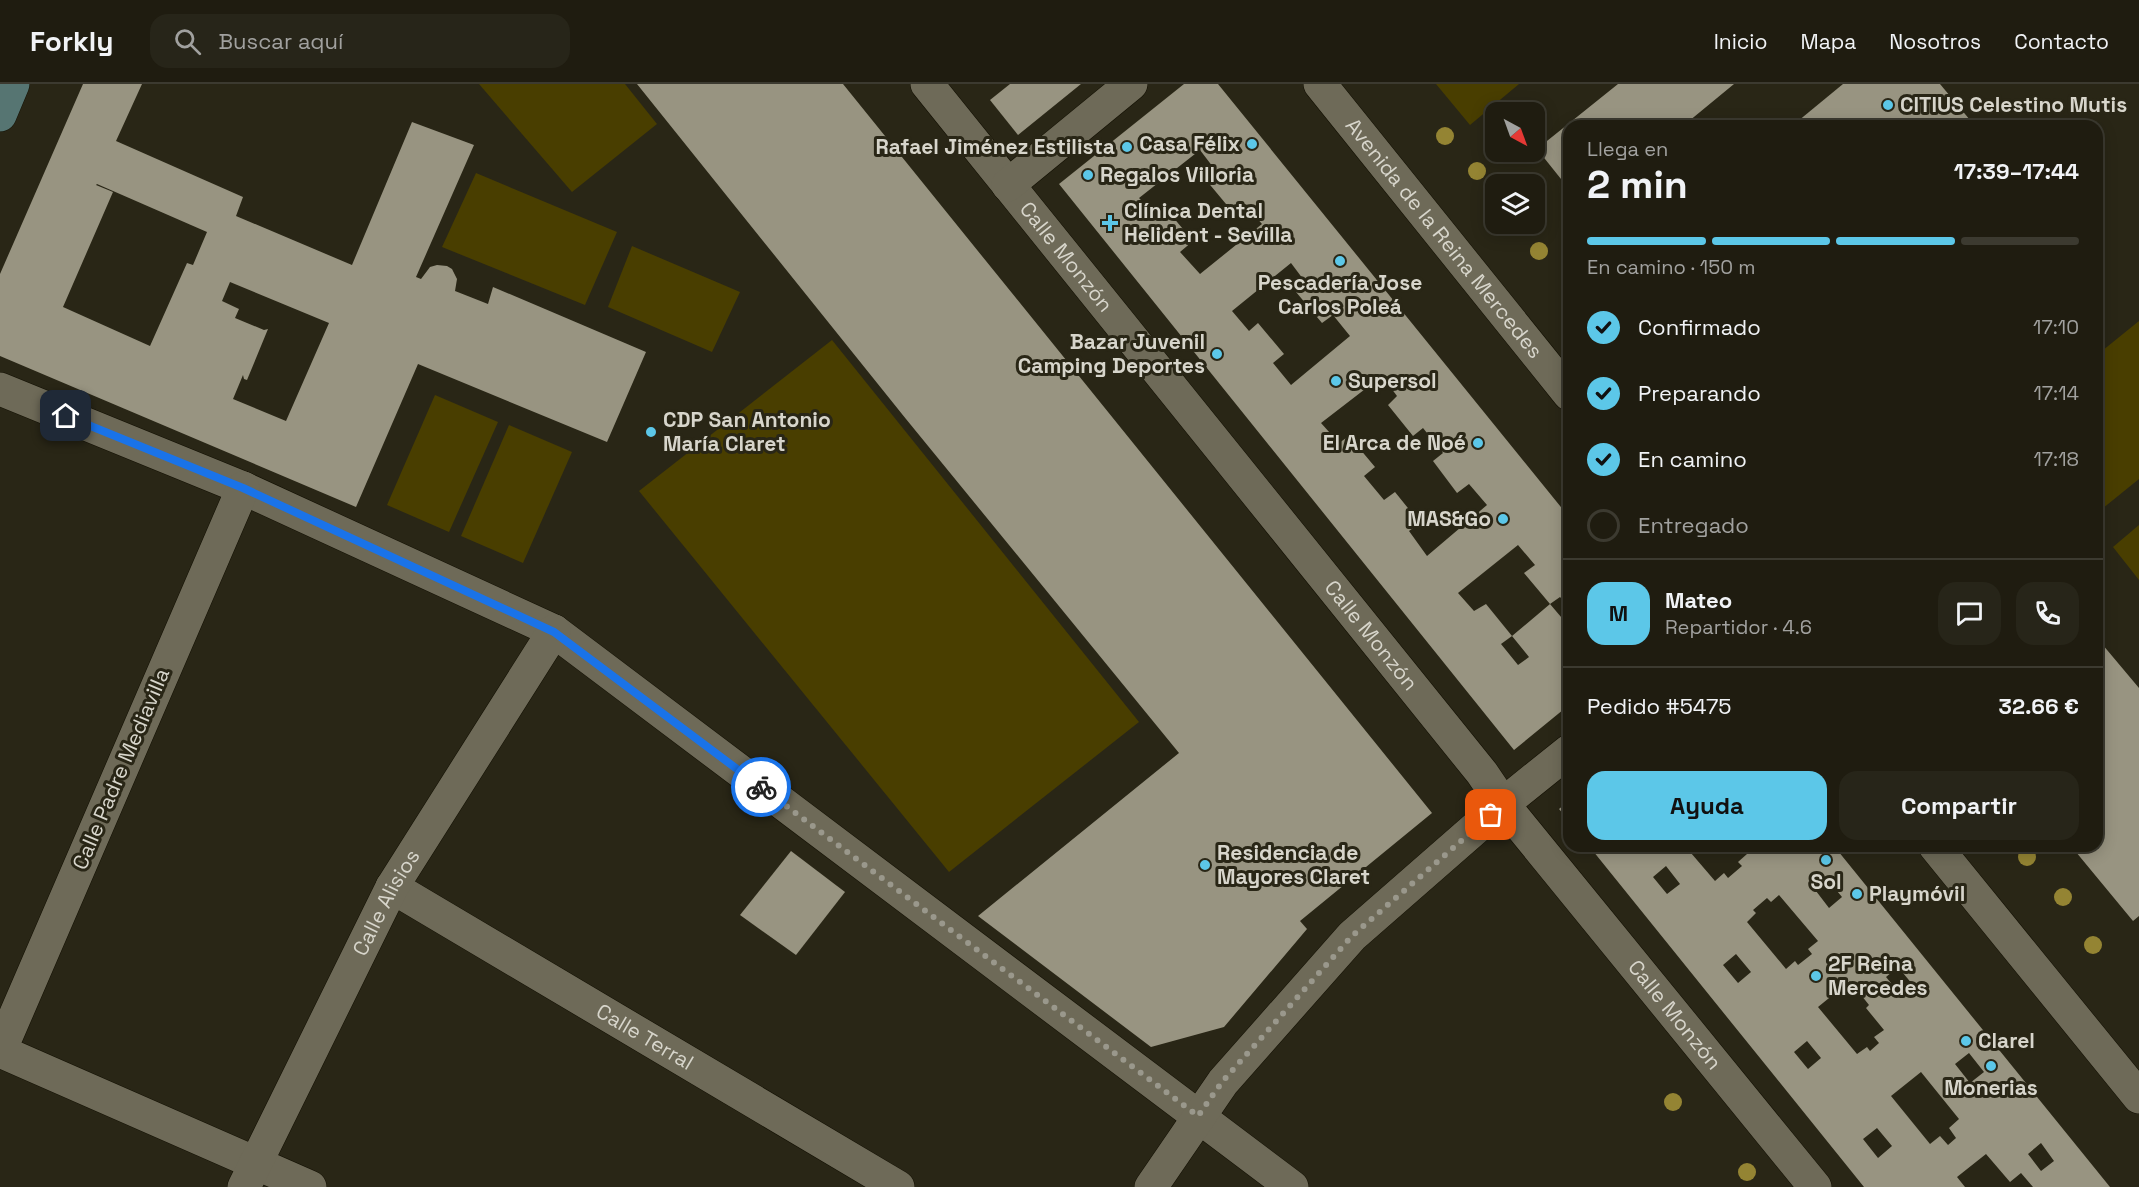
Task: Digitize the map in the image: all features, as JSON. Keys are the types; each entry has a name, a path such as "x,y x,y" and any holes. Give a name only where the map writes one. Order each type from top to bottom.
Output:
{"street":[{"path":"0,115 13,84"},
{"name":"Calle Monzón","path":"927,84 1482,773 1503,804 1815,1187"},
{"path":"1008,185 1131,84"},
{"name":"Avenida de la Reina Mercedes","path":"1320,84 1563,387"},
{"path":"0,389 243,488 554,632 1292,1187"},
{"name":"Calle Padre Mediavilla","path":"0,1051 243,488"},
{"name":"Calle Alisios","path":"249,1175 392,886 554,632"},
{"path":"1150,1187 1222,1082 1352,936 1503,804 1563,756"},
{"path":"1940,852 2139,1097"},
{"name":"Calle Terral","path":"392,886 898,1187"},
{"path":"0,1051 249,1175 310,1187"}],"shaded area":[{"path":"479,84 625,84 657,124 572,192"},
{"path":"1436,84 1519,84 1497,102 1485,102 1485,112 1470,125"},
{"path":"476,173 617,232 585,305 442,247"},
{"path":"632,246 740,292 712,352 608,307"},
{"path":"2139,321 2139,479 2103,508 2103,350"},
{"path":"832,340 1139,722 949,872 639,491"},
{"path":"435,395 498,422 449,532 387,505"},
{"path":"509,425 572,452 523,563 461,536"},
{"path":"2139,525 2139,580 2113,547"}],"building":[{"path":"83,84 142,84 116,141 243,197 236,216 352,265 412,122 474,145 416,277 421,279 430,267 447,266 452,269 457,279 455,291 488,304 493,287 646,352 607,442 418,364 356,507 0,356 0,274","holes":["97,184 207,232 193,265 187,263 150,346 63,307 113,192","230,282 329,323 286,421 233,399 243,375 247,380 268,329 264,330 235,318 239,309 222,301"]},
{"path":"637,84 843,84 1432,813 1300,921 1307,929 1224,1027 1151,1047 978,916 1179,753 906,419"},
{"path":"1010,84 1081,84 1018,135 990,100"},
{"path":"1184,84 1218,84 1563,510 1563,600 1560,597 1550,604 1563,619 1563,710 1514,750 1059,184","holes":["1200,150 1216,171 1206,180 1231,210 1242,201 1262,224 1200,274 1180,252 1193,241 1167,210 1158,218 1139,198","1291,263 1306,283 1296,292 1322,323 1333,315 1350,336 1291,385 1273,363 1284,354 1258,323 1249,331 1232,311","1382,376 1397,396 1388,405 1413,436 1423,428 1443,453 1433,461 1457,493 1469,484 1487,505 1427,556 1409,531 1420,523 1395,492 1384,500 1364,476 1375,467 1349,436 1339,443 1321,423","1518,545 1535,565 1524,573 1550,604 1512,636 1486,604 1474,611 1458,593","1512,636 1529,657 1518,665 1501,644"]},
{"path":"1618,84 1734,84 1690,120 1573,120"},
{"name":"CITIUS Celestino Mutis","path":"1843,84 1940,84 1970,120 1799,120"},
{"path":"1563,128 1563,182 1545,159 1545,143"},
{"path":"2103,645 2139,688 2139,916 2133,921 2076,852 2103,852"},
{"path":"791,851 845,892 796,955 740,915"},
{"path":"1594,852 1690,852 1715,881 1724,873 1728,878 1742,866 1738,862 1747,854 1746,852 1839,852 2110,1187 2033,1187 2021,1173 2010,1182 1986,1154 1957,1177 1965,1187 1864,1187","holes":["1666,866 1680,884 1667,894 1653,877","1828,880 1842,897 1829,908 1816,891","1779,895 1818,941 1808,949 1812,954 1798,965 1795,961 1786,969 1747,922 1756,913 1753,910 1767,898 1771,902","1736,954 1751,972 1738,983 1723,965","1898,967 1913,985 1901,995 1886,977","1850,981 1869,1005 1866,1008 1884,1030 1874,1037 1879,1043 1870,1051 1867,1047 1857,1054 1818,1007","1807,1041 1821,1058 1808,1069 1794,1052","1969,1053 1984,1072 1970,1083 1955,1064","1921,1072 1959,1119 1949,1128 1956,1138 1948,1145 1940,1136 1930,1144 1891,1096","1877,1128 1892,1146 1878,1158 1863,1139","2041,1143 2054,1161 2041,1171 2028,1154"]}],"way so far":[{"path":"761,787 1198,1116 1222,1082 1352,936 1491,815"}],"place":[{"name":"CITIUS Celestino Mutis","path":"1888,105"},
{"name":"Casa Félix","path":"1252,144"},
{"name":"Rafael Jiménez Estilista","path":"1127,147"},
{"name":"Regalos Villoria","path":"1088,175"},
{"name":"Clínica Dental Helident - Sevilla","path":"1110,223"},
{"name":"Pescadería Jose Carlos Poleá","path":"1340,261"},
{"name":"Bazar Juvenil Camping Deportes","path":"1217,354"},
{"name":"Supersol","path":"1336,381"},
{"name":"CDP San Antonio María Claret","path":"651,432"},
{"name":"El Arca de Noé","path":"1478,443"},
{"name":"MAS&Go","path":"1503,519"},
{"name":"Sol","path":"1826,860"},
{"name":"Residencia de Mayores Claret","path":"1205,865"},
{"name":"Playmóvil","path":"1857,894"},
{"name":"2F Reina Mercedes","path":"1816,976"},
{"name":"Clarel","path":"1966,1041"},
{"name":"Monerias","path":"1991,1066"}],"route":[{"path":"66,416 243,488 554,632 761,787"}]}
